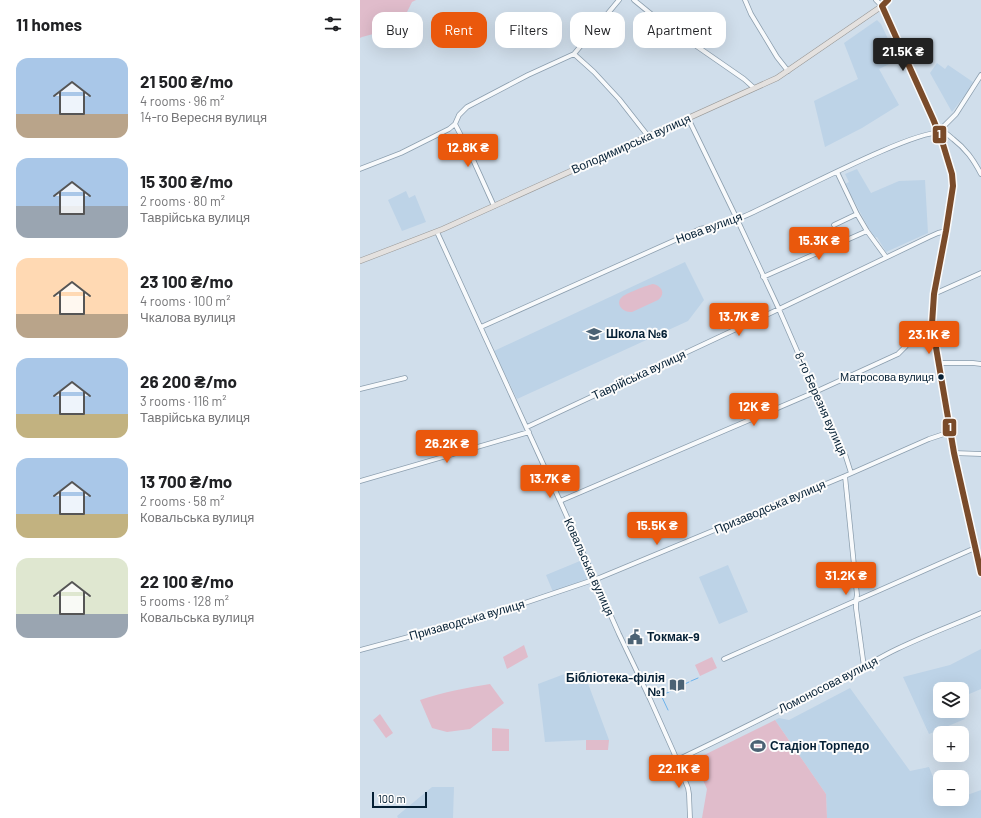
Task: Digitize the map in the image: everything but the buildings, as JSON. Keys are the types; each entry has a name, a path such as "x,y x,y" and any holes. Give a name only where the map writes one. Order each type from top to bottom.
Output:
{"main road":[{"name":"Володимирська вулиця","path":"360,261 437,232 777,78 882,6 888,0"},
{"path":"882,6 938,132 952,174 953,186 934,294 932,324 954,453 981,573"}],"street":[{"path":"360,170 402,153 449,129 455,124 459,115 467,107 528,75 574,54 619,0"},
{"path":"634,0 656,18 744,79 754,88"},
{"path":"745,0 751,14 777,57 788,71"},
{"path":"876,0 882,6"},
{"path":"574,54 594,72 619,99 648,136"},
{"path":"938,132 956,114 981,75"},
{"name":"8-го Березня вулиця","path":"688,118 779,309 815,392 845,454 851,473"},
{"path":"455,124 494,206"},
{"path":"938,132 946,133 962,146 971,157 981,174"},
{"name":"Нова вулиця","path":"481,327 700,229 737,219 881,152 920,136 938,132"},
{"path":"837,172 857,214 867,231 886,257"},
{"path":"834,225 857,214"},
{"path":"763,277 867,231"},
{"name":"Таврійська вулиця","path":"360,481 528,430 929,236 946,231"},
{"name":"Ковальська вулиця","path":"437,232 560,501 618,634 650,699 677,760 688,788 690,818"},
{"path":"934,294 981,273"},
{"path":"560,501 815,392 898,354 906,346 911,334 918,328 932,324"},
{"path":"939,363 981,364"},
{"path":"360,389 405,378"},
{"name":"Призаводська вулиця","path":"360,650 486,616 595,580 845,476 929,439 950,432"},
{"path":"954,453 981,454"},
{"path":"845,476 857,595 856,608 864,667"},
{"path":"724,659 975,548"},
{"name":"Ломоносова вулиця","path":"677,760 766,717 896,649 981,613"}],"shaded area":[{"path":"360,0 416,0 412,2 407,12 372,12 372,34 360,38"},
{"path":"877,20 881,24 898,60 879,69 899,105 862,128 825,147 814,101 858,79 844,43"},
{"path":"937,63 945,69 948,65 973,82 952,112 930,73"},
{"path":"857,169 871,193 899,181 925,180 928,233 886,252 877,237 874,238 845,184 849,182 845,174"},
{"path":"406,191 409,198 415,195 426,222 402,231 388,200"},
{"name":"Школа №6","path":"685,262 704,300 688,321 517,399 494,351"},
{"path":"653,284 659,286 662,290 662,295 658,300 632,312 625,311 620,307 619,302 623,296"},
{"path":"580,561 588,580 553,592 546,575"},
{"path":"728,565 748,612 719,624 699,577"},
{"path":"524,645 528,657 507,669 503,657"},
{"path":"981,649 981,689 969,694 969,682 933,682 933,718 965,719 948,726 933,726 933,732 929,734 903,677 950,665"},
{"path":"712,657 717,668 700,676 695,665"},
{"path":"575,670 586,678 609,740 545,742 538,684"},
{"path":"490,684 504,703 470,729 447,732 432,728 420,700 446,692"},
{"path":"850,688 910,771 929,767 933,777 933,806 969,806 969,794 981,790 981,818 827,818 826,794 775,720 779,718 789,720"},
{"path":"380,714 393,733 386,738 373,720"},
{"name":"Стадіон Торпедо","path":"775,720 826,794 827,818 702,818 707,789 694,760"},
{"path":"492,728 509,729 509,751 492,751"},
{"path":"586,740 609,740 608,750 586,750"},
{"path":"432,787 454,787 453,818 398,818 397,816"}],"waterway":[{"path":"691,681 698,678"},
{"path":"670,691 689,682"},
{"path":"653,692 660,694"},
{"path":"662,695 669,692"},
{"path":"661,695 668,710"}],"transit line":[{"name":"1","path":"888,0 882,6 933,119 942,141 952,174 953,186 934,294 932,324 954,453 981,573"}],"place":[{"name":"Школа №6","path":"594,334"},
{"name":"Матросова вулиця","path":"941,377"},
{"name":"Токмак-9","path":"635,637"},
{"name":"Бібліотека-філія №1","path":"677,685"},
{"name":"Стадіон Торпедо","path":"758,746"}]}
